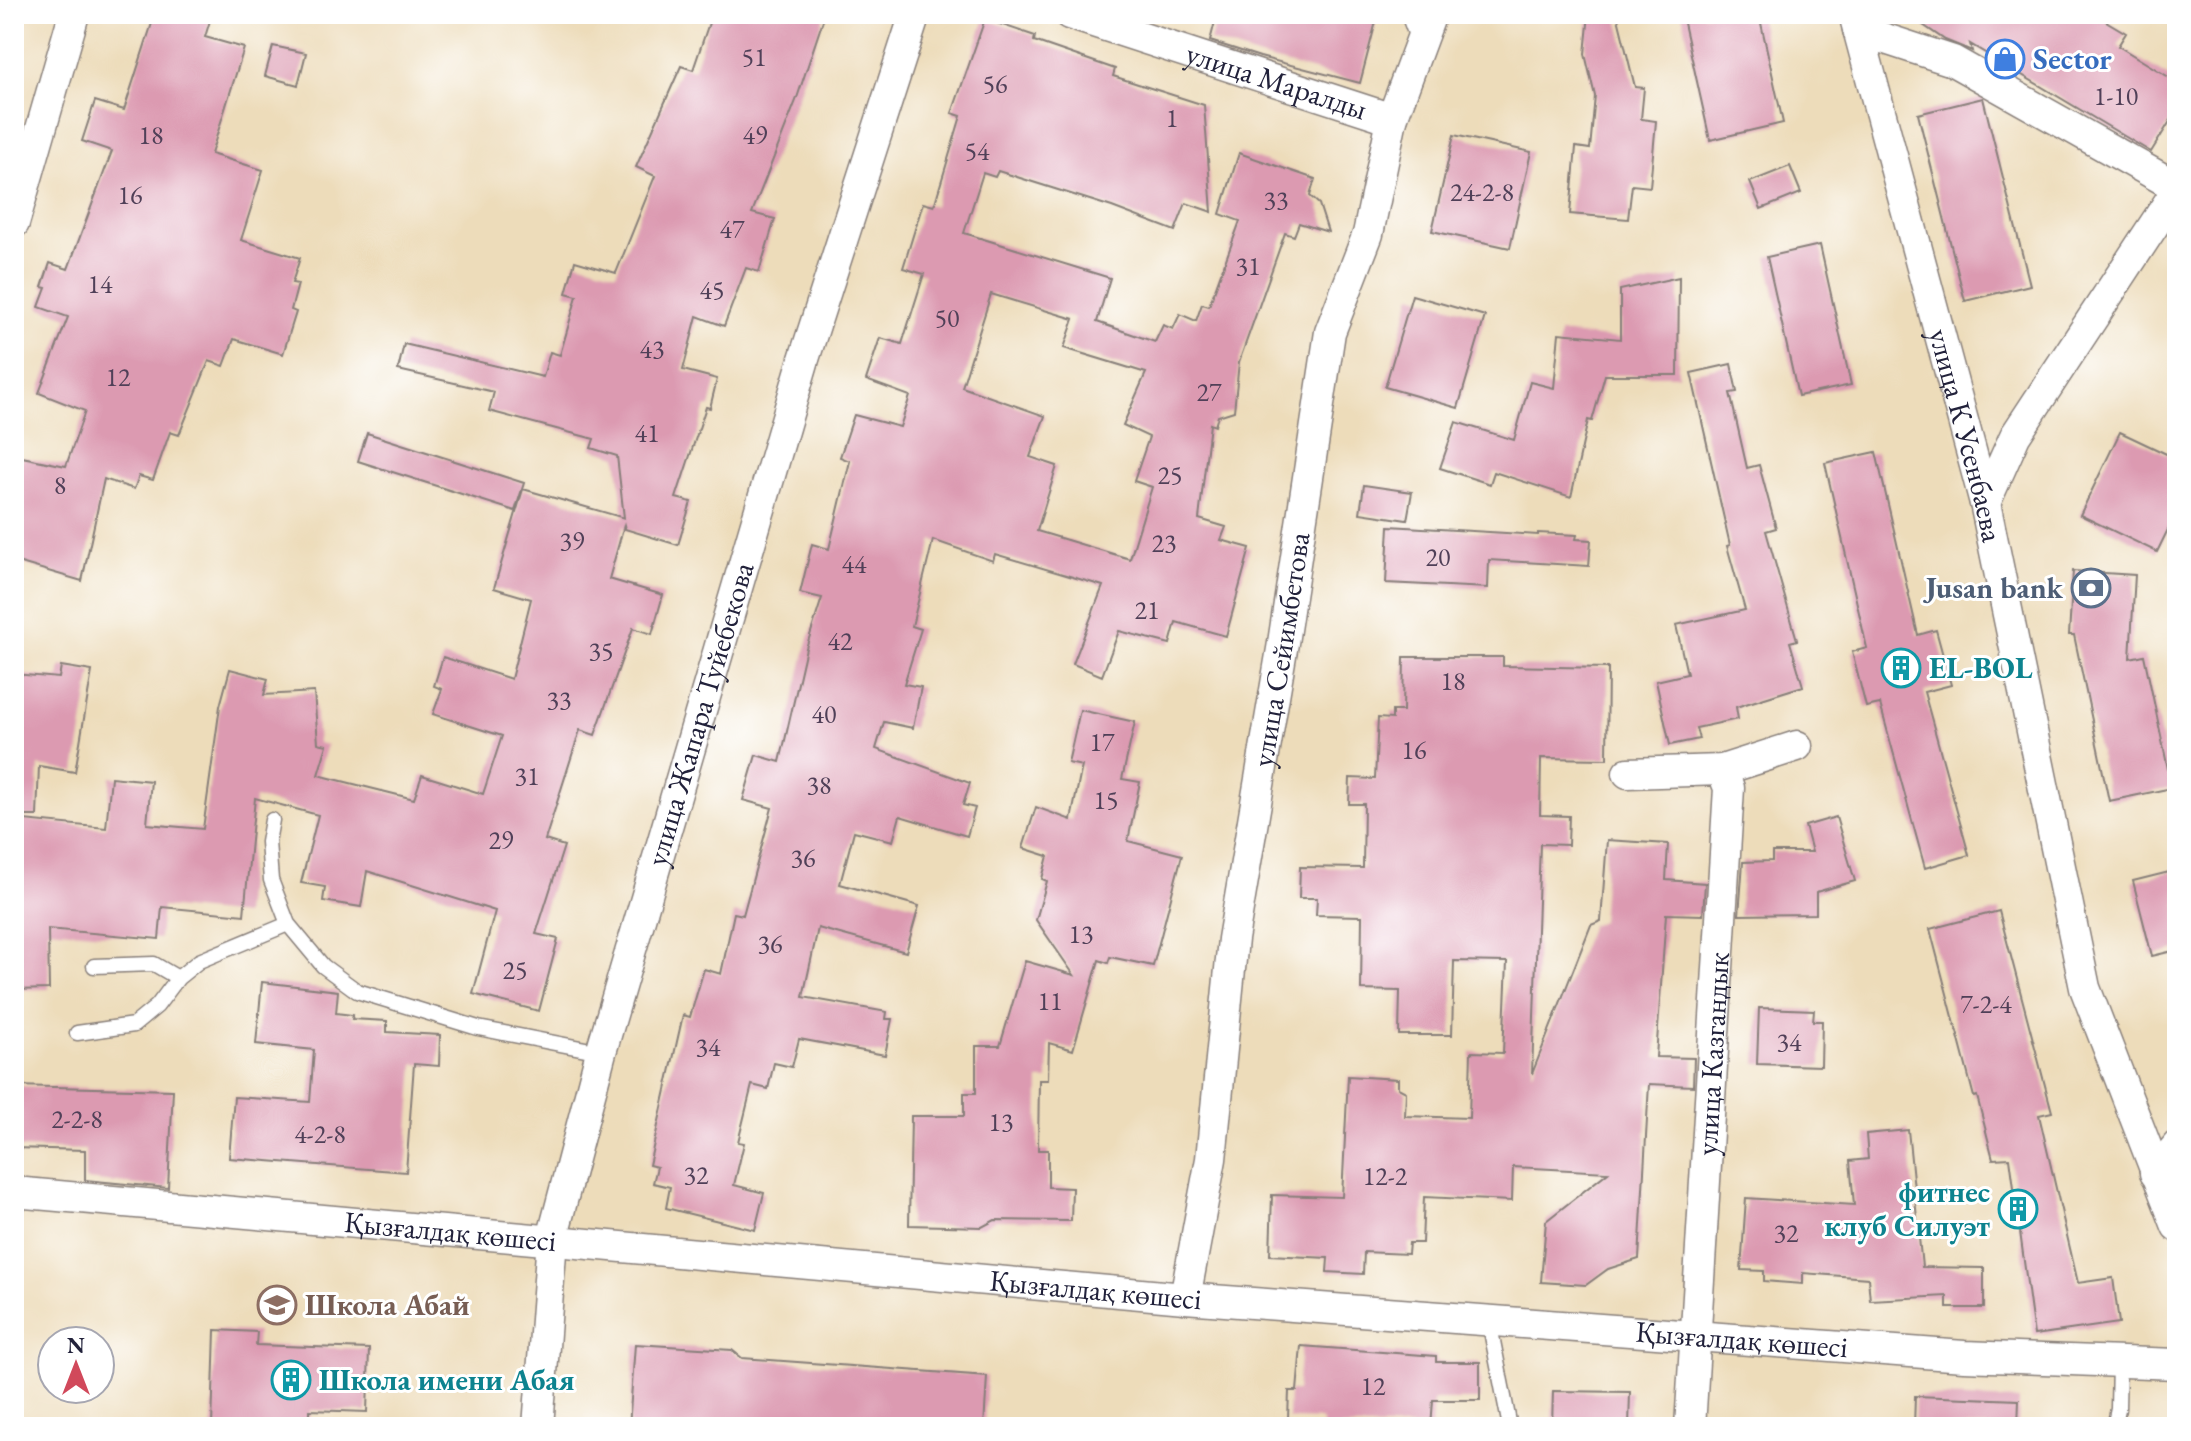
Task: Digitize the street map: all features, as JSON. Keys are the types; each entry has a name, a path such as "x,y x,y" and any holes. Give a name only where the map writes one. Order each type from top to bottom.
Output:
{"street":[{"path":"14,223 74,14"},
{"name":"улица Жапара Туйебекова","path":"538,1427 552,1239 601,1052 804,359 915,14"},
{"name":"улица Маралды","path":"1069,14 1392,119"},
{"name":"улица Сейимбетова","path":"1185,1298 1211,1159 1233,939 1283,643 1330,332 1368,234 1392,119 1431,14"},
{"path":"1856,22 1953,61 2176,195 2015,436 1985,503"},
{"name":"улица К Усенбаева","path":"1856,22 1985,503 2085,988 2177,1226"},
{"path":"1628,773 1722,770 1797,746"},
{"name":"улица Казгандык","path":"1690,1427 1729,788 1722,770"},
{"path":"2155,1173 2177,1146"},
{"name":"Қызғалдақ көшесі","path":"14,1192 1185,1298 1964,1356 2177,1364"}],"lane":[{"path":"1408,14 1419,45"},
{"path":"272,820 268,842 271,880 288,924 323,966 357,991 478,1028 601,1052"},
{"path":"77,1033 134,1025 157,1006 178,978 199,961 288,924"},
{"path":"94,966 154,964 178,978"},
{"path":"1489,1321 1510,1427"},
{"path":"2114,1427 2118,1409 2119,1362"}],"building":[{"path":"155,14 212,14 205,37 244,48 211,154 263,170 241,240 300,258 292,283 298,284 291,310 296,312 283,354 234,339 224,366 209,361 179,435 170,432 153,480 139,476 134,489 104,479 82,581 14,561 14,496 22,457 66,466 85,411 39,393 68,317 39,307 46,288 42,287 50,263 68,269 112,151 82,141 95,101 124,110"},
{"path":"712,14 825,14 797,98 752,213 775,219 759,272 746,268 724,326 697,316 683,370 717,379 710,408 706,407 676,498 691,502 678,545 625,529 624,525 609,579 663,595 652,634 633,628 595,735 580,730 545,840 564,846 536,934 558,939 539,1011 473,994 495,911 367,871 361,907 323,901 325,887 301,883 318,815 255,798 244,915 162,907 159,939 48,929 49,989 14,990 14,819 106,828 111,777 151,781 147,824 203,829 220,706 230,669 268,679 264,695 314,692 318,743 327,745 318,775 414,799 422,775 483,794 502,736 433,714 442,689 434,686 443,657 511,679 531,599 494,588 523,489 624,518 617,456 591,448 594,439 489,411 494,392 398,370 404,344 543,377 550,352 560,355 577,296 566,293 575,261 616,273 655,176 636,167 681,66 693,70"},
{"path":"1217,14 1378,14 1360,83 1210,41"},
{"path":"1589,14 1617,14 1635,87 1644,88 1641,119 1656,121 1650,187 1632,185 1628,219 1570,214 1576,147 1590,149 1595,96 1585,54"},
{"path":"1682,14 1759,14 1783,123 1710,140"},
{"path":"1907,14 2094,14 2126,33 2118,46 2177,82 2177,110 2151,152 1970,44 1972,51 1945,40"},
{"path":"985,19 1035,36 1034,41 1115,69 1113,76 1204,105 1212,212 1186,203 1175,231 1112,207 998,171 995,177 983,173 964,233 1110,278 1097,322 1155,342 1163,325 1173,329 1180,314 1196,321 1202,304 1209,306 1240,221 1220,214 1239,153 1315,179 1310,196 1319,204 1328,232 1299,223 1294,236 1285,233 1239,362 1234,411 1218,416 1215,426 1210,424 1199,519 1226,527 1221,540 1250,548 1226,636 1176,622 1170,644 1119,631 1102,676 1073,664 1103,586 995,554 993,561 933,540 912,626 921,629 904,684 921,687 913,728 884,722 876,749 970,783 963,805 975,808 967,836 900,816 893,841 854,831 840,884 919,906 906,952 818,928 803,997 887,1012 886,1019 892,1019 885,1055 799,1039 792,1067 774,1063 768,1089 752,1085 738,1142 744,1143 734,1185 764,1193 755,1230 666,1208 670,1187 653,1183 657,1167 649,1165 683,1015 690,1017 704,969 721,974 734,913 743,915 772,808 743,800 756,755 780,762 806,648 822,598 800,593 812,544 829,549 850,461 840,457 854,415 900,427 910,396 866,380 880,338 902,344 924,274 903,268 923,203 934,206 961,116 952,113","holes":["991,294 1074,319 1064,348 1146,373 1123,425 1149,437 1134,481 1152,487 1130,559 1037,531 1057,466 1030,457 1045,416 962,387"]},
{"path":"273,46 306,53 298,85 265,76"},
{"path":"1983,98 2030,285 1965,301 1918,114"},
{"path":"1454,135 1531,152 1510,248 1432,231"},
{"path":"1790,166 1801,193 1761,209 1750,182"},
{"path":"1820,245 1851,385 1798,396 1767,257"},
{"path":"1679,277 1678,375 1605,375 1592,421 1588,420 1571,497 1494,472 1490,484 1440,468 1456,422 1514,440 1530,382 1554,388 1559,333 1620,339 1620,290"},
{"path":"1412,295 1485,316 1458,408 1385,387"},
{"path":"1731,364 1737,392 1730,393 1747,468 1759,465 1776,528 1766,531 1797,640 1790,642 1803,686 1736,707 1738,719 1696,728 1699,739 1670,745 1656,681 1687,674 1676,625 1745,610 1727,546 1730,545 1691,373"},
{"path":"2120,432 2177,459 2177,511 2157,552 2080,515"},
{"path":"367,433 524,483 515,511 358,461"},
{"path":"1876,452 1918,635 1936,630 1951,685 1924,692 1969,855 1925,868 1880,704 1866,707 1852,652 1867,648 1825,463"},
{"path":"1364,485 1412,492 1407,520 1360,513"},
{"path":"1389,526 1577,535 1576,539 1591,540 1589,566 1489,560 1488,588 1386,583"},
{"path":"2073,571 2135,575 2130,658 2144,655 2172,788 2109,801 2074,635 2069,635"},
{"path":"1404,657 1503,657 1503,666 1608,668 1607,759 1541,758 1540,815 1569,816 1568,845 1540,844 1532,1074 1591,925 1601,921 1607,840 1668,844 1666,880 1705,883 1703,915 1666,914 1656,1057 1694,1058 1693,1086 1649,1084 1639,1259 1608,1269 1586,1285 1541,1282 1546,1221 1608,1172 1513,1167 1512,1201 1424,1197 1422,1243 1409,1243 1408,1254 1364,1252 1363,1274 1327,1272 1328,1258 1270,1255 1272,1195 1342,1197 1348,1076 1398,1079 1398,1088 1406,1092 1405,1116 1469,1118 1471,1052 1503,1053 1507,962 1454,961 1452,1035 1399,1035 1400,991 1361,990 1362,916 1316,915 1317,898 1299,898 1300,867 1363,868 1364,804 1349,804 1350,778 1375,779 1378,718 1392,719 1392,711 1403,711"},
{"path":"61,666 92,671 75,772 39,766 37,816 14,816 14,674 59,678"},
{"path":"1080,710 1135,722 1122,779 1140,782 1128,841 1182,855 1153,966 1110,957 1108,963 1099,960 1073,1050 1049,1043 1048,1080 1039,1080 1038,1150 1048,1150 1048,1187 1072,1188 1071,1221 995,1220 982,1227 909,1225 911,1116 964,1116 964,1093 976,1093 976,1046 1000,1046 1025,961 1074,975 1036,920 1047,881 1042,879 1048,856 1023,848 1036,807 1071,820 1082,766 1068,763"},
{"path":"1836,817 1855,881 1816,892 1816,914 1739,915 1743,862 1772,861 1772,852 1812,852 1805,826"},
{"path":"2177,870 2177,950 2152,956 2133,881"},
{"path":"1999,911 2052,1112 2039,1115 2078,1283 2113,1278 2119,1323 2034,1335 2010,1158 1993,1159 1930,929"},
{"path":"262,982 338,991 336,1013 353,1015 352,1019 387,1021 387,1032 440,1035 439,1066 414,1064 406,1172 229,1158 234,1097 310,1102 314,1050 256,1044"},
{"path":"1759,1008 1814,1010 1813,1021 1822,1021 1821,1066 1757,1064"},
{"path":"14,1086 173,1090 168,1188 85,1180 85,1150 14,1148"},
{"path":"1908,1130 1922,1267 1984,1268 1984,1308 1947,1308 1947,1296 1870,1300 1868,1278 1803,1273 1803,1284 1764,1281 1764,1271 1741,1270 1746,1198 1854,1205 1850,1161 1868,1159 1866,1134"},
{"name":"Школа имени Абая","path":"215,1330 257,1332 256,1345 369,1349 367,1412 310,1410 310,1427 212,1427"},
{"path":"635,1344 732,1350 742,1358 987,1376 984,1427 851,1427 774,1422 773,1427 629,1427"},
{"path":"1301,1346 1436,1356 1436,1362 1480,1362 1480,1400 1433,1400 1431,1427 1322,1427 1322,1420 1288,1419 1289,1391 1297,1391"},
{"path":"1553,1391 1630,1392 1629,1427 1552,1427"},
{"path":"1915,1396 2019,1400 2018,1427 1914,1427"}],"place":[{"name":"Sector","path":"2005,59"},
{"name":"Jusan bank","path":"2091,588"},
{"name":"EL-BOL","path":"1901,668"},
{"name":"фитнес клуб Силуэт","path":"2018,1209"},
{"name":"Школа Абай","path":"277,1305"},
{"name":"Школа имени Абая","path":"291,1380"}]}
